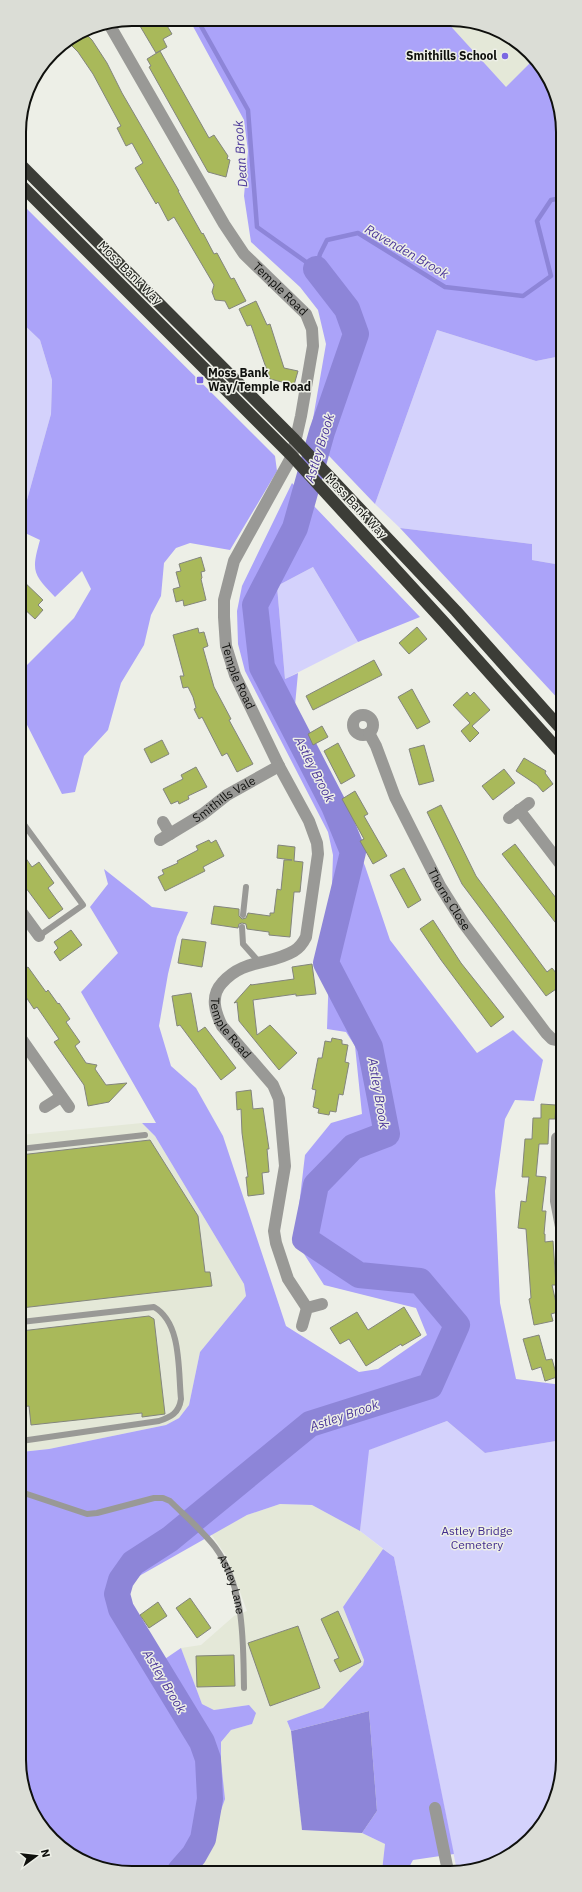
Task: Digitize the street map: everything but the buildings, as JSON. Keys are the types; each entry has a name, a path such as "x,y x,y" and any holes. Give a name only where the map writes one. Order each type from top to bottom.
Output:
{"highway":[{"name":"Moss Bank Way","path":"26,170 295,440 456,611 556,723"},
{"name":"Moss Bank Way","path":"26,190 292,456 556,747"}],"street":[{"name":"Temple Road","path":"111,28 224,224 240,248 256,267 306,314 312,329 313,346 301,416 292,456 234,561 224,600 224,633 230,662 242,693 309,821 318,854 306,937 296,951 287,955 259,962 230,974 217,989 214,997 217,1017 222,1026 273,1085 279,1099 284,1166 274,1231 276,1243 288,1279 307,1308"},
{"name":"Thorns Close","path":"369,733 376,746 395,797 444,893 464,924 546,1033 552,1039 556,1040"},
{"name":"Smithills Vale","path":"163,822 165,837 204,814 227,795 279,766"},
{"path":"529,803 514,814 556,860"},
{"path":"26,926 39,936"},
{"path":"26,1046 69,1107"},
{"path":"45,1108 61,1097"},
{"path":"302,1326 307,1308 322,1304"},
{"path":"435,1808 447,1866"}],"lane":[{"path":"26,827 83,905 39,936"},
{"path":"243,916 246,886"},
{"path":"242,926 243,944 259,962"},
{"path":"26,1148 146,1135"},
{"path":"26,1321 154,1307 163,1312 174,1334 181,1399 180,1407 175,1414 158,1421 26,1439"},
{"name":"Astley Lane","path":"26,1494 87,1514 97,1513 154,1498 162,1498 170,1502 205,1536 221,1556 226,1567 240,1609 244,1688"}],"shaded area":[{"path":"193,26 451,26 506,87 530,63 542,79 548,91 554,111 556,132 556,357 536,361 437,330 375,504 310,436 326,344 318,310 300,287 251,242 244,196 248,151 244,120"},
{"name":"Smithills School","path":"450,26 471,28 491,34 515,48 530,63 506,88"},
{"path":"26,208 275,456 277,471 230,550 190,543 176,548 164,563 161,596 151,615 144,645 121,683 108,730 84,756 75,792 62,794 26,723 26,666 74,618 91,589 82,571 55,597 42,583 36,572 35,559 40,540 26,533 26,503 51,414 52,380 40,340 26,327"},
{"path":"292,483 420,617 358,642 313,567 277,586 285,679 298,673 294,716 337,799 365,866 390,940 477,1053 513,1030 543,1060 534,1101 515,1100 505,1119 495,1191 500,1303 516,1379 556,1384 556,1441 485,1453 447,1421 369,1450 360,1531 312,1505 280,1504 247,1515 125,1584 123,1600 159,1663 181,1648 202,1704 214,1710 249,1705 256,1713 252,1724 231,1730 221,1742 221,1762 225,1799 205,1855 197,1866 125,1866 98,1860 85,1855 67,1844 48,1825 40,1813 34,1801 28,1781 26,1767 26,1451 49,1449 166,1425 179,1418 189,1405 200,1352 246,1296 244,1284 155,1136 142,1123 156,1123 81,992 118,953 90,907 108,884 104,869 152,907 188,912 177,937 168,974 159,1026 171,1066 196,1088 223,1136 286,1326 359,1372 378,1369 427,1335 416,1308 324,1285 295,1240 305,1155 331,1123 362,1114 355,1046 346,1032 327,1029 333,855 328,832 245,671 238,644 237,611 242,586"},
{"path":"400,528 532,544 532,560 556,564 556,697"},
{"path":"142,1123 155,1136 244,1284 246,1296 200,1352 189,1405 179,1418 166,1425 49,1449 26,1451 26,1134"},
{"path":"280,1504 312,1505 360,1531 383,1549 343,1607 364,1660 363,1665 323,1708 287,1721 291,1732 302,1830 362,1833 385,1844 383,1866 197,1866 205,1855 221,1762 221,1742 231,1730 252,1724 249,1705 214,1710 202,1704 181,1648 201,1645 234,1616 247,1611 227,1557 211,1534 247,1515"},
{"path":"383,1549 394,1557 454,1854 413,1860 410,1866 383,1866 385,1844 362,1833 377,1811 369,1711 291,1731 287,1721 323,1708 363,1665 364,1660 343,1607"},
{"path":"369,1711 377,1811 362,1833 302,1830 291,1731"}],"green space":[{"path":"26,327 40,340 52,380 51,414 26,503"},
{"path":"437,330 536,361 556,357 556,564 532,560 532,544 400,528 375,504"},
{"path":"313,567 358,642 285,679 277,586"},
{"name":"Astley Bridge Cemetery","path":"447,1421 485,1453 556,1441 555,1774 548,1801 542,1813 530,1830 515,1844 503,1852 491,1858 471,1864 456,1866 394,1557 360,1531 368,1450"}],"waterway":[{"name":"Ravenden Brook","path":"201,26 248,110 257,227 316,269 320,254 327,240 358,233 445,287 523,296 551,276 537,221 551,200 556,199"},
{"name":"Astley Brook","path":"184,1866 194,1855 203,1839 210,1799 208,1759 202,1742 121,1609 117,1594 121,1580 133,1563 170,1539 310,1424 430,1386 457,1325 420,1281 359,1275 305,1239 316,1185 353,1147 387,1134 370,1047 326,963 353,852 334,806 262,667 255,605 295,528 322,432 356,334 347,309 316,269"}],"place":[{"name":"Smithills School","path":"505,56"},
{"name":"Moss Bank Way/Temple Road","path":"200,380"}],"water label":[{"name":"Dean Brook","path":"240,154"}]}
